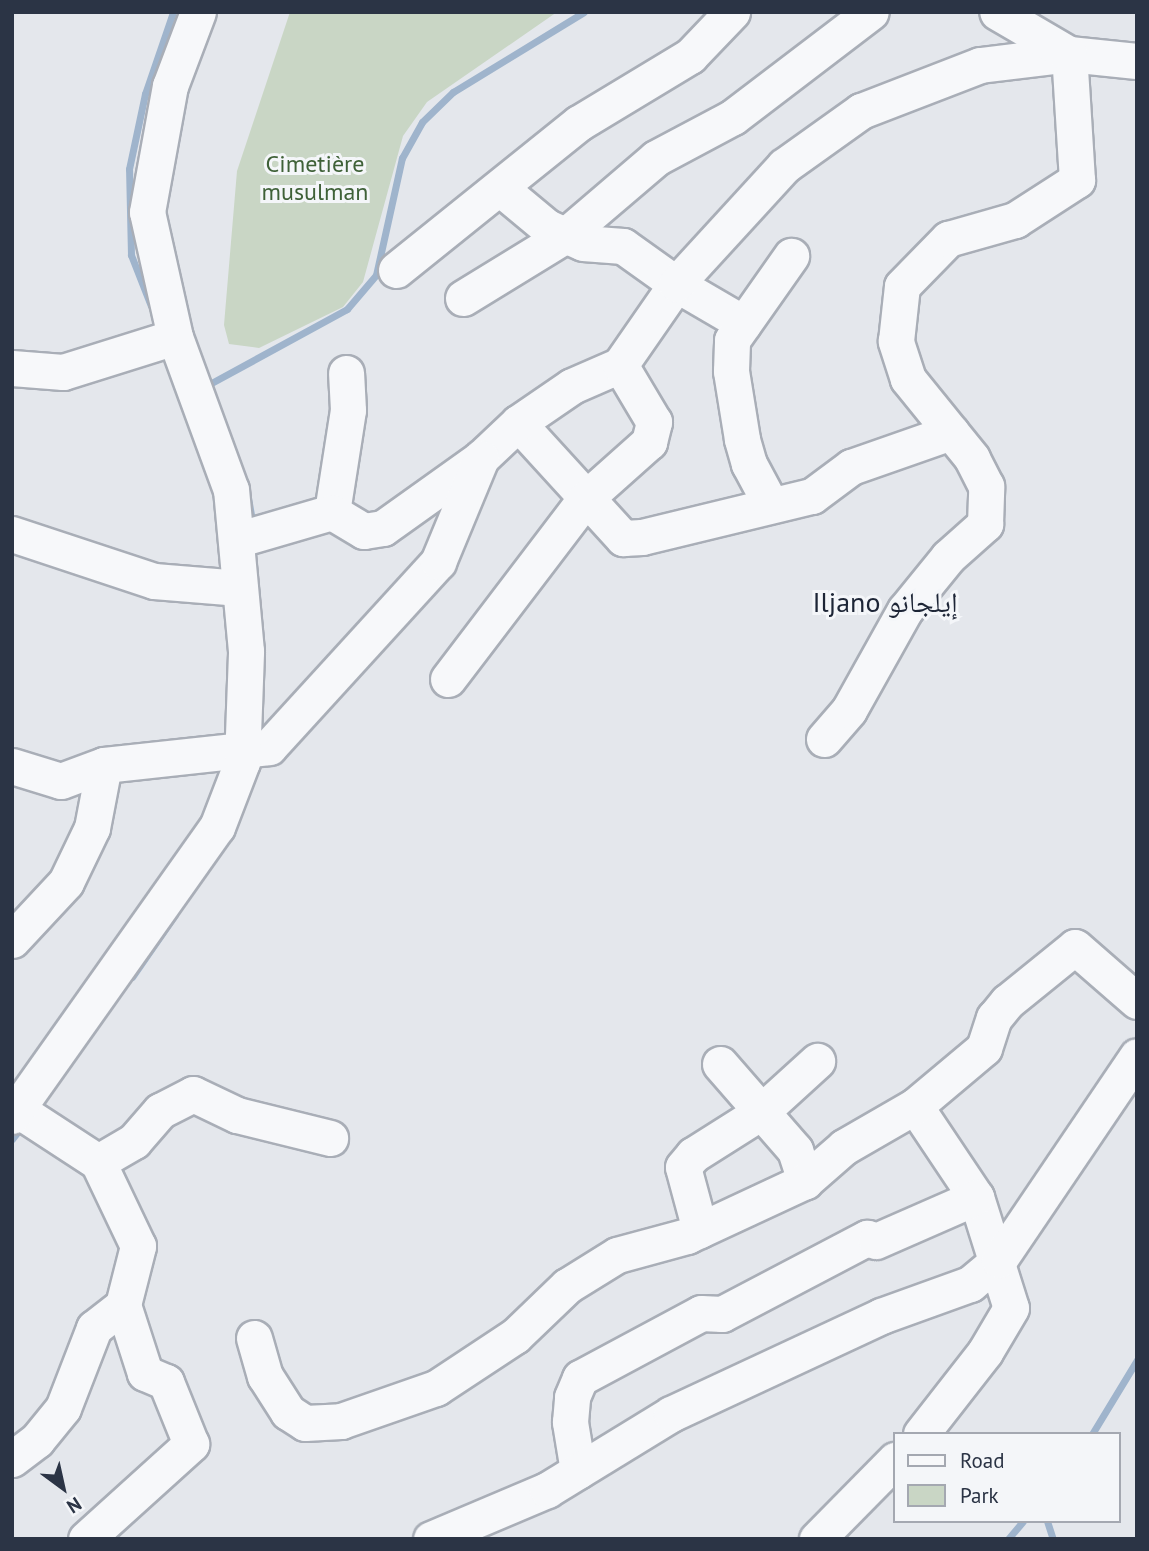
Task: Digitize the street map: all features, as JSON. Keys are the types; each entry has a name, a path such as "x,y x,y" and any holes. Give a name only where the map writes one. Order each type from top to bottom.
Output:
{"street":[{"path":"86,1539 191,1444 166,1382 145,1373 123,1305 138,1246 98,1162 14,1110 217,827 242,751 246,651 231,490 175,337 147,212 170,86 198,12"},
{"path":"396,270 579,124 690,56 732,12"},
{"path":"463,298 566,235 656,158 733,117 871,12"},
{"path":"996,12 1069,54"},
{"path":"236,540 332,512 364,531 383,528 481,458 518,423 572,386 620,365 676,284 784,166 861,111 980,65 1069,54 1137,61"},
{"path":"824,739 849,710 905,610 948,557 985,524 986,486 972,458 908,379 896,341 902,286 948,239 1015,220 1077,180 1069,54"},
{"path":"500,187 547,227 583,243 623,246 676,284 743,323"},
{"path":"771,505 749,464 731,371 732,340 790,256"},
{"path":"12,368 63,372 175,337"},
{"path":"448,679 585,499 649,442 654,422 620,365"},
{"path":"332,512 348,410 346,373"},
{"path":"518,423 623,538 642,537 812,496 851,467 951,432"},
{"path":"15,774 61,781 104,765 269,747 439,562 481,458"},
{"path":"12,534 154,580 240,588"},
{"path":"12,940 66,882 92,828 104,765"},
{"path":"254,1338 265,1376 288,1412 305,1423 341,1421 436,1388 515,1336 567,1286 617,1255 700,1230 805,1181 844,1147 915,1106 984,1048 994,1018 1007,1002 1075,947 1137,1001"},
{"path":"431,1539 547,1490 671,1414 881,1316 970,1284 999,1261 1137,1056"},
{"path":"700,1230 683,1167 693,1155 761,1112 817,1061"},
{"path":"720,1064 795,1150 805,1181"},
{"path":"98,1162 134,1140 160,1111 193,1094 237,1115 330,1138"},
{"path":"915,1106 976,1197 999,1261 1011,1308 985,1352 924,1432"},
{"path":"578,1471 570,1422 572,1397 580,1378 701,1313 722,1314 867,1238 876,1241 976,1197"},
{"path":"12,1459 37,1440 63,1408 94,1328 123,1305"},
{"path":"817,1539 894,1461"}],"green space":[{"name":"Cimetière musulman","path":"290,12 557,12 427,102 403,136 363,282 343,307 259,348 229,344 224,325 237,171"}],"waterway":[{"path":"151,306 131,255 129,169 145,94 173,12"},
{"path":"204,387 347,309 376,275 402,158 422,122 453,92 584,12"},
{"path":"247,492 253,525"},
{"path":"132,977 175,915"},
{"path":"12,1139 23,1125"},
{"path":"1093,1432 1137,1360"},
{"path":"1008,1539 1021,1523"},
{"path":"1048,1523 1053,1539"}],"district":[{"name":"Iljano إيلجانو","path":"885,602"}]}
